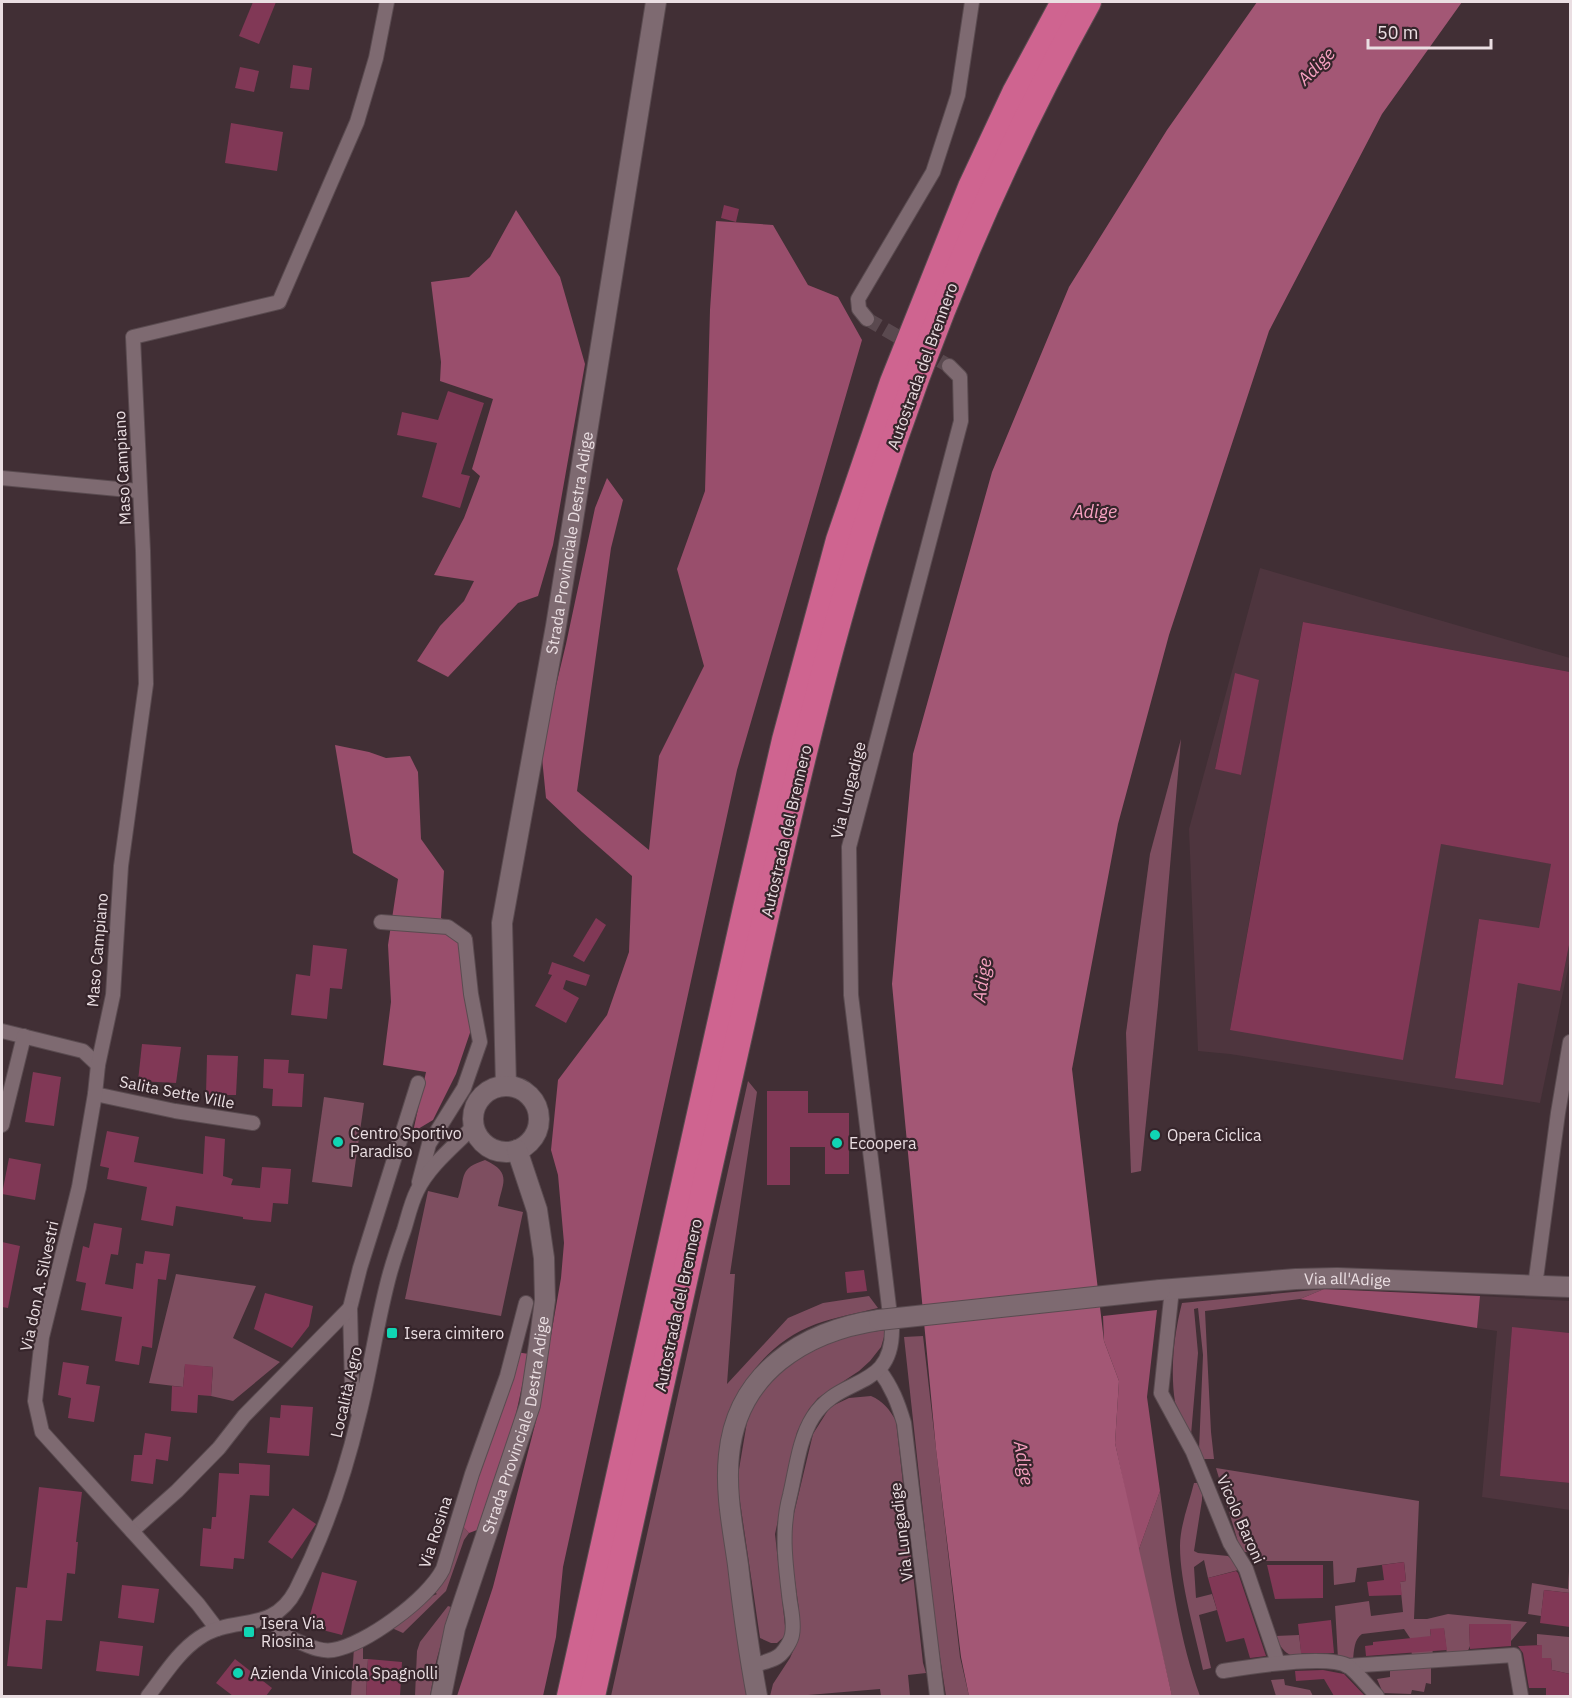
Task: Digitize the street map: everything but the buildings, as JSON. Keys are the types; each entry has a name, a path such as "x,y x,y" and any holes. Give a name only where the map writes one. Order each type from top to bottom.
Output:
{"highway":[{"name":"Autostrada del Brennero","path":"570,1696 748,897 785,740 839,540 892,382 971,187 1015,93 1064,2"},
{"name":"Autostrada del Brennero","path":"592,1696 801,762 860,544 920,364 953,279 1021,131 1088,2"}],"main road":[{"name":"Strada Provinciale Destra Adige","path":"506,1086 502,923 558,615 656,2"},
{"path":"506,1086 519,1089 530,1096 537,1107 539,1120 536,1133 529,1144 517,1150 499,1152 482,1143 473,1127 473,1112 480,1099 491,1089 506,1086"},
{"name":"Strada Provinciale Destra Adige","path":"441,1696 455,1628 530,1405 539,1345 545,1300 543,1258 537,1210 517,1150"},
{"name":"Via all'Adige","path":"757,1696 751,1666 728,1479 729,1454 737,1420 756,1386 777,1360 796,1347 820,1335 858,1323 887,1319 1296,1279 1337,1278 1570,1287"}],"street":[{"name":"Maso Campiano","path":"98,1065 113,995 121,866 146,684 143,551 133,337 279,302 357,122 376,58 387,2"},
{"path":"867,319 860,309 858,298 933,172 958,95 972,2"},
{"name":"Via Lungadige","path":"937,1696 904,1423 897,1397 879,1370 890,1353 851,995 849,847 962,422 960,377 949,366"},
{"path":"2,478 139,491"},
{"path":"381,922 447,927 465,939 471,994 480,1042 464,1088 429,1144 417,1190"},
{"path":"2,1030 83,1052 98,1065"},
{"path":"2,1125 24,1036"},
{"path":"1535,1286 1558,1113 1570,1044"},
{"name":"Via don A. Silvestri","path":"98,1065 79,1187 42,1337 35,1401 42,1432 198,1604 217,1629"},
{"path":"359,1416 352,1386 350,1308 360,1268 418,1083"},
{"name":"Salita Sette Ville","path":"95,1094 175,1111 253,1123"},
{"name":"Località Agro","path":"274,1616 295,1592 331,1510 359,1416 390,1274 417,1190 446,1152 473,1127"},
{"name":"Vicolo Baroni","path":"1166,1290 1161,1393 1193,1452 1230,1542 1246,1569 1278,1663"},
{"name":"Via Rosina","path":"274,1616 276,1626 282,1634 316,1649 335,1650 386,1624 425,1594 437,1580 443,1569 472,1474 507,1376 526,1303"},
{"path":"132,1531 177,1491 219,1448 244,1416 350,1308"},
{"path":"751,1666 777,1657 792,1636 784,1541 785,1512 806,1431 813,1416 837,1392 866,1380 879,1370"},
{"path":"148,1696 198,1638 217,1629 274,1616"},
{"path":"1223,1671 1278,1663 1317,1662 1347,1666 1514,1655 1521,1696"},
{"path":"1372,1665 1373,1680 1378,1696"},
{"path":"1347,1666 1378,1696"}],"shaded area":[{"path":"516,210 560,277 585,364 553,545 538,596 518,603 448,677 417,661 440,626 464,601 474,581 434,575 464,518 480,476 472,469 493,399 440,381 441,362 431,282 469,277 490,257"},
{"path":"716,221 773,225 808,285 838,297 862,340 737,770 563,1567 556,1637 543,1696 457,1696 493,1587 536,1421 561,1278 564,1243 558,1175 551,1150 558,1080 607,1015 629,952 632,876 546,798 541,748 595,508 607,478 623,500 611,548 577,791 649,850 659,756 704,666 677,569 705,491 710,310"},
{"path":"1260,568 1570,658 1570,672 1303,622 1290,692 1570,744 1570,760 1288,709 1269,813 1570,867 1570,878 1549,875 1528,984 1560,991 1570,940 1570,959 1540,1103 1230,1054 1198,1051 1189,829","holes":["1235,674 1258,680 1241,775 1215,768","1265,832 1437,861 1230,1030","1479,920 1527,927 1502,1085 1455,1077"]},
{"path":"1181,739 1141,1171 1131,1173 1126,1033 1150,854"},
{"path":"335,745 386,758 410,756 418,772 421,839 444,871 441,918 473,938 475,1018 456,1074 433,1120 413,1132 426,1072 383,1065 391,1002 388,945 398,879 353,853"},
{"path":"748,1081 757,1092 730,1274 735,1274 727,1384 788,1318 823,1303 869,1296 878,1308 816,1324 796,1333 779,1345 763,1359 750,1376 730,1413 723,1434 719,1455 750,1696 611,1696"},
{"name":"Centro Sportivo Paradiso","path":"324,1097 364,1103 352,1187 312,1182"},
{"path":"485,1160 499,1169 502,1174 503,1185 498,1206 523,1212 501,1316 405,1299 428,1191 458,1198 467,1170"},
{"path":"176,1274 256,1286 233,1338 280,1362 233,1401 211,1396 213,1367 185,1365 183,1387 149,1383"},
{"path":"1324,1289 1300,1299 1205,1311 1214,1459 1202,1459 1199,1450 1203,1355 1198,1308 1194,1309 1198,1353 1191,1435 1175,1402 1174,1352 1182,1303"},
{"path":"1324,1289 1480,1296 1477,1328 1300,1299"},
{"path":"1480,1296 1570,1301 1570,1333 1512,1328 1500,1476 1570,1483 1570,1510 1482,1497 1497,1331 1477,1328"},
{"path":"1157,1310 1147,1397 1160,1491 1138,1552 1115,1443 1119,1381 1104,1341 1103,1316"},
{"path":"886,1330 881,1347 870,1361 818,1398 809,1409 797,1432 775,1534 786,1635 777,1643 771,1643 760,1638 737,1481 747,1422 756,1400 784,1368 801,1356 847,1335"},
{"path":"923,1336 960,1657 969,1696 946,1696 936,1631 904,1337"},
{"path":"516,1352 529,1354 514,1423 477,1530 469,1533 459,1522"},
{"path":"871,1396 886,1406 896,1421 926,1673 908,1675 910,1696 881,1696 880,1689 770,1696 773,1684 790,1658 798,1640 799,1610 790,1544 791,1526 813,1434 830,1407 849,1398"},
{"path":"1216,1468 1419,1501 1414,1619 1427,1619 1448,1614 1527,1622 1511,1641 1510,1624 1469,1624 1470,1646 1467,1653 1447,1655 1444,1629 1430,1629 1433,1655 1412,1656 1410,1638 1404,1629 1362,1634 1356,1642 1353,1660 1338,1659 1335,1606 1369,1601 1371,1616 1403,1612 1400,1582 1406,1581 1404,1562 1357,1568 1355,1582 1334,1585 1333,1561 1263,1561 1256,1552 1241,1552"},
{"path":"1194,1483 1197,1483 1202,1500 1194,1551 1228,1556 1242,1569 1208,1578 1204,1560 1194,1567 1196,1598 1212,1594 1217,1610 1199,1615 1211,1668 1203,1670 1185,1592 1180,1546 1181,1531"},
{"path":"1160,1491 1179,1620 1200,1696 1172,1696 1138,1552"},
{"path":"459,1522 469,1533 464,1540 446,1591 403,1633 387,1629 437,1594 433,1591"},
{"path":"1569,1571 1570,1593 1544,1590 1541,1616 1528,1614 1532,1583 1568,1589"},
{"path":"448,1606 451,1607 436,1662 430,1696 415,1696 417,1651 420,1642"},
{"path":"1570,1621 1570,1674 1552,1670 1551,1658 1542,1658 1542,1646 1537,1645 1537,1634 1569,1637"},
{"path":"1299,1635 1302,1658 1285,1652 1275,1636"},
{"path":"363,1643 363,1659 368,1659 366,1696 351,1696 354,1647"},
{"path":"1431,1664 1431,1684 1426,1683 1424,1692 1412,1690 1411,1694 1383,1693 1377,1679 1390,1677 1390,1667"},
{"path":"1284,1679 1285,1685 1310,1690 1313,1696 1276,1696 1271,1680"}],"water":[{"name":"Adige","path":"1257,2 1462,2 1382,114 1269,331 1169,635 1118,824 1072,1069 1104,1341 1119,1381 1115,1443 1172,1696 969,1696 961,1657 936,1449 892,984 913,754 992,472 1069,287 1167,130"}],"tunnel":[{"path":"867,319 949,366"}],"place":[{"name":"Opera Ciclica","path":"1155,1135"},
{"name":"Centro Sportivo Paradiso","path":"338,1142"},
{"name":"Ecoopera","path":"837,1143"},
{"name":"Isera cimitero","path":"392,1333"},
{"name":"Isera Via Riosina","path":"249,1632"},
{"name":"Azienda Vinicola Spagnolli","path":"238,1673"}]}
